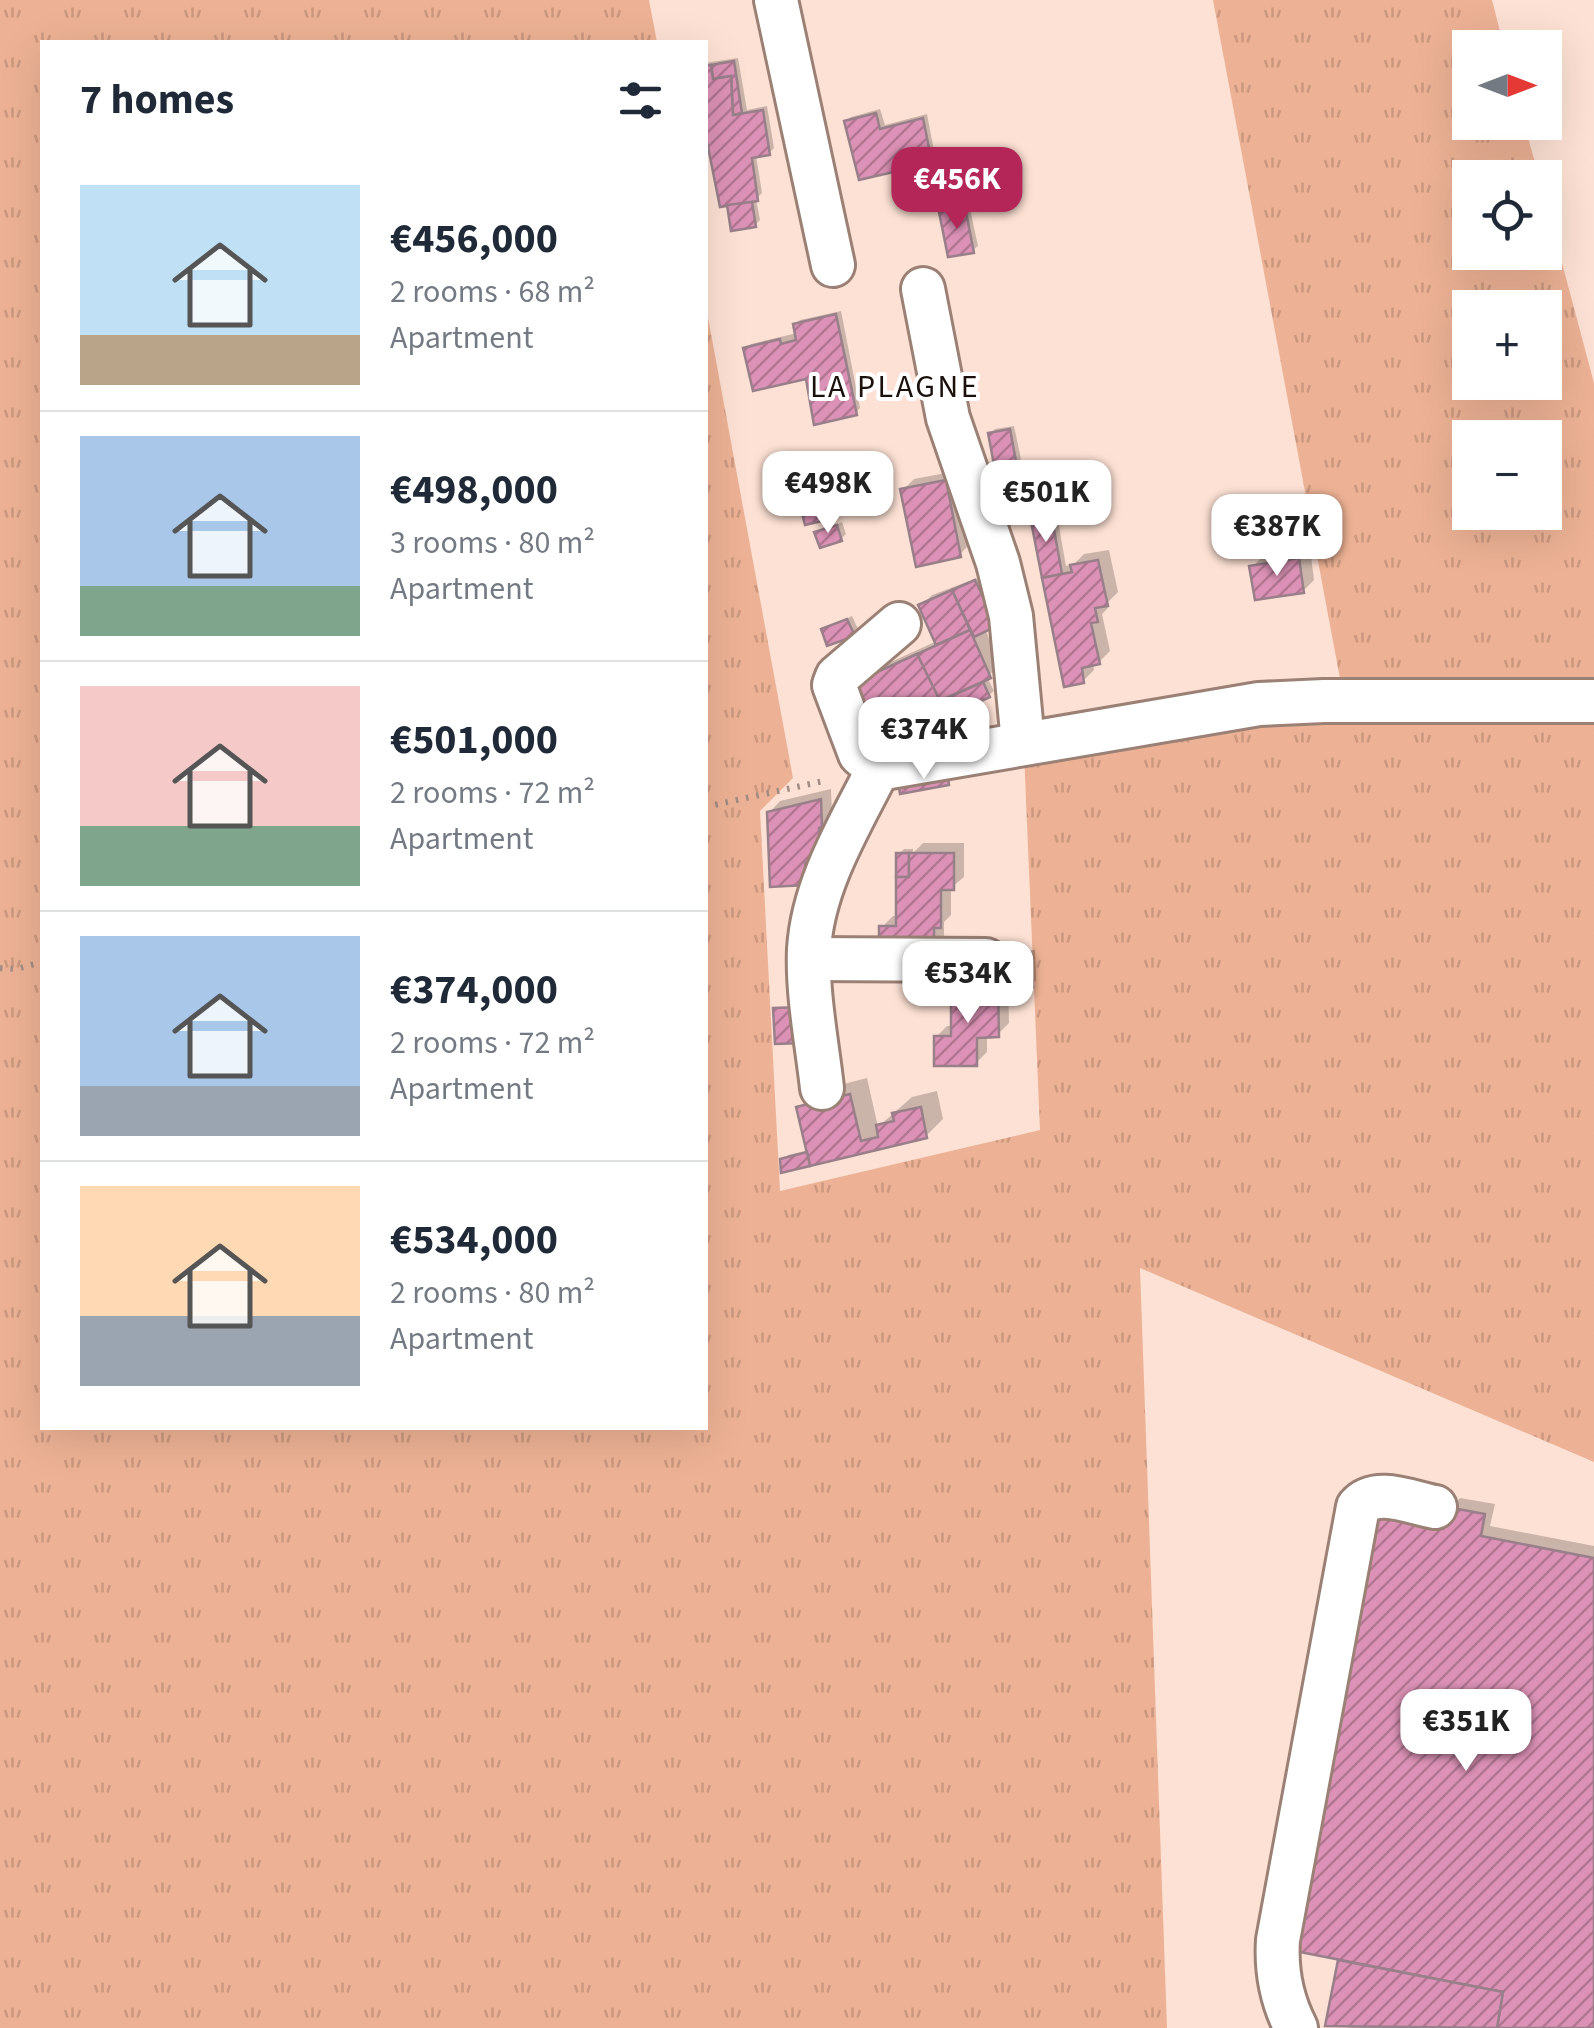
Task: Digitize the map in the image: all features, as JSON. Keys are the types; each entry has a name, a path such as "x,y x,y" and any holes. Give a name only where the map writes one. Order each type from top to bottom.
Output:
{"street":[{"path":"776,0 833,264"},
{"path":"922,288 948,418 1012,616 1023,744"},
{"path":"899,624 834,685 860,754 878,769 1260,704 1324,700 1594,701"},
{"path":"822,1088 810,959 816,913 841,840 878,769"},
{"path":"810,959 986,960"},
{"path":"1296,2028 1281,1988 1278,1940 1358,1508 1365,1499 1380,1496 1435,1508"}],"path":[{"path":"708,806 878,769"},
{"path":"0,968 16,969 40,963"}],"green space":[{"path":"0,0 649,0 657,40 40,40 40,1430 708,1430 708,317 793,778 760,811 780,1191 1040,1130 1024,753 1341,684 1213,0 1492,0 1500,30 1452,30 1452,140 1529,140 1534,160 1452,160 1452,270 1562,270 1562,263 1594,383 1594,1462 1140,1268 1167,2028 0,2028"}],"building":[{"path":"734,61 742,113 733,115 731,76 713,79 711,65"},
{"path":"708,66 713,79 731,76 733,115 763,110 770,155 752,158 758,201 720,207 708,147"},
{"path":"876,113 880,129 923,118 932,163 859,180 844,121"},
{"path":"752,202 756,227 731,231 727,205"},
{"path":"965,207 974,253 948,257 939,212"},
{"path":"836,314 857,415 814,425 806,379 753,391 743,348 780,339 781,344 796,340 793,324"},
{"path":"1010,429 1017,467 995,470 988,433"},
{"path":"946,480 961,557 916,567 900,489"},
{"path":"1021,485 1026,515 997,521 992,492"},
{"path":"818,505 822,521 805,525 801,509"},
{"path":"1051,513 1062,574 1042,578 1030,516"},
{"path":"837,525 842,541 820,548 814,532"},
{"path":"1299,558 1304,593 1255,600 1249,566"},
{"path":"1098,560 1108,606 1095,608 1098,622 1091,623 1100,664 1082,668 1084,683 1064,687 1042,578 1072,572 1070,565"},
{"path":"975,580 997,626 974,637 952,590"},
{"path":"952,590 970,630 936,645 918,605"},
{"path":"847,619 855,636 827,646 821,629"},
{"path":"970,630 991,678 940,701 917,654"},
{"path":"917,654 940,701 864,734 844,687"},
{"path":"983,682 990,697 947,716 940,701"},
{"path":"918,711 924,723 916,733 872,751 864,734"},
{"path":"947,769 949,785 900,794 898,781"},
{"path":"821,799 819,828 824,862 805,863 806,885 770,887 767,812"},
{"path":"896,853 909,853 909,877 896,877"},
{"path":"909,853 954,853 954,890 941,890 941,928 934,928 934,951 879,952 879,926 896,926 896,877 909,877"},
{"path":"998,953 1031,953 1033,987 998,987"},
{"path":"957,987 998,987 999,1037 977,1038 977,1066 934,1066 934,1036 951,1036 951,997 957,997"},
{"path":"803,1007 804,1043 775,1044 773,1008"},
{"path":"850,1094 861,1141 878,1137 876,1125 894,1121 892,1113 921,1107 927,1138 810,1166 796,1107"},
{"path":"807,1152 810,1166 781,1173 780,1159"},
{"path":"1447,1507 1485,1514 1481,1536 1594,1558 1594,2028 1497,2028 1503,1992 1295,1951 1379,1517 1443,1529"},
{"path":"1338,1960 1503,1992 1497,2028 1325,2026"}],"district":[{"name":"LA PLAGNE","path":"895,387"}]}
